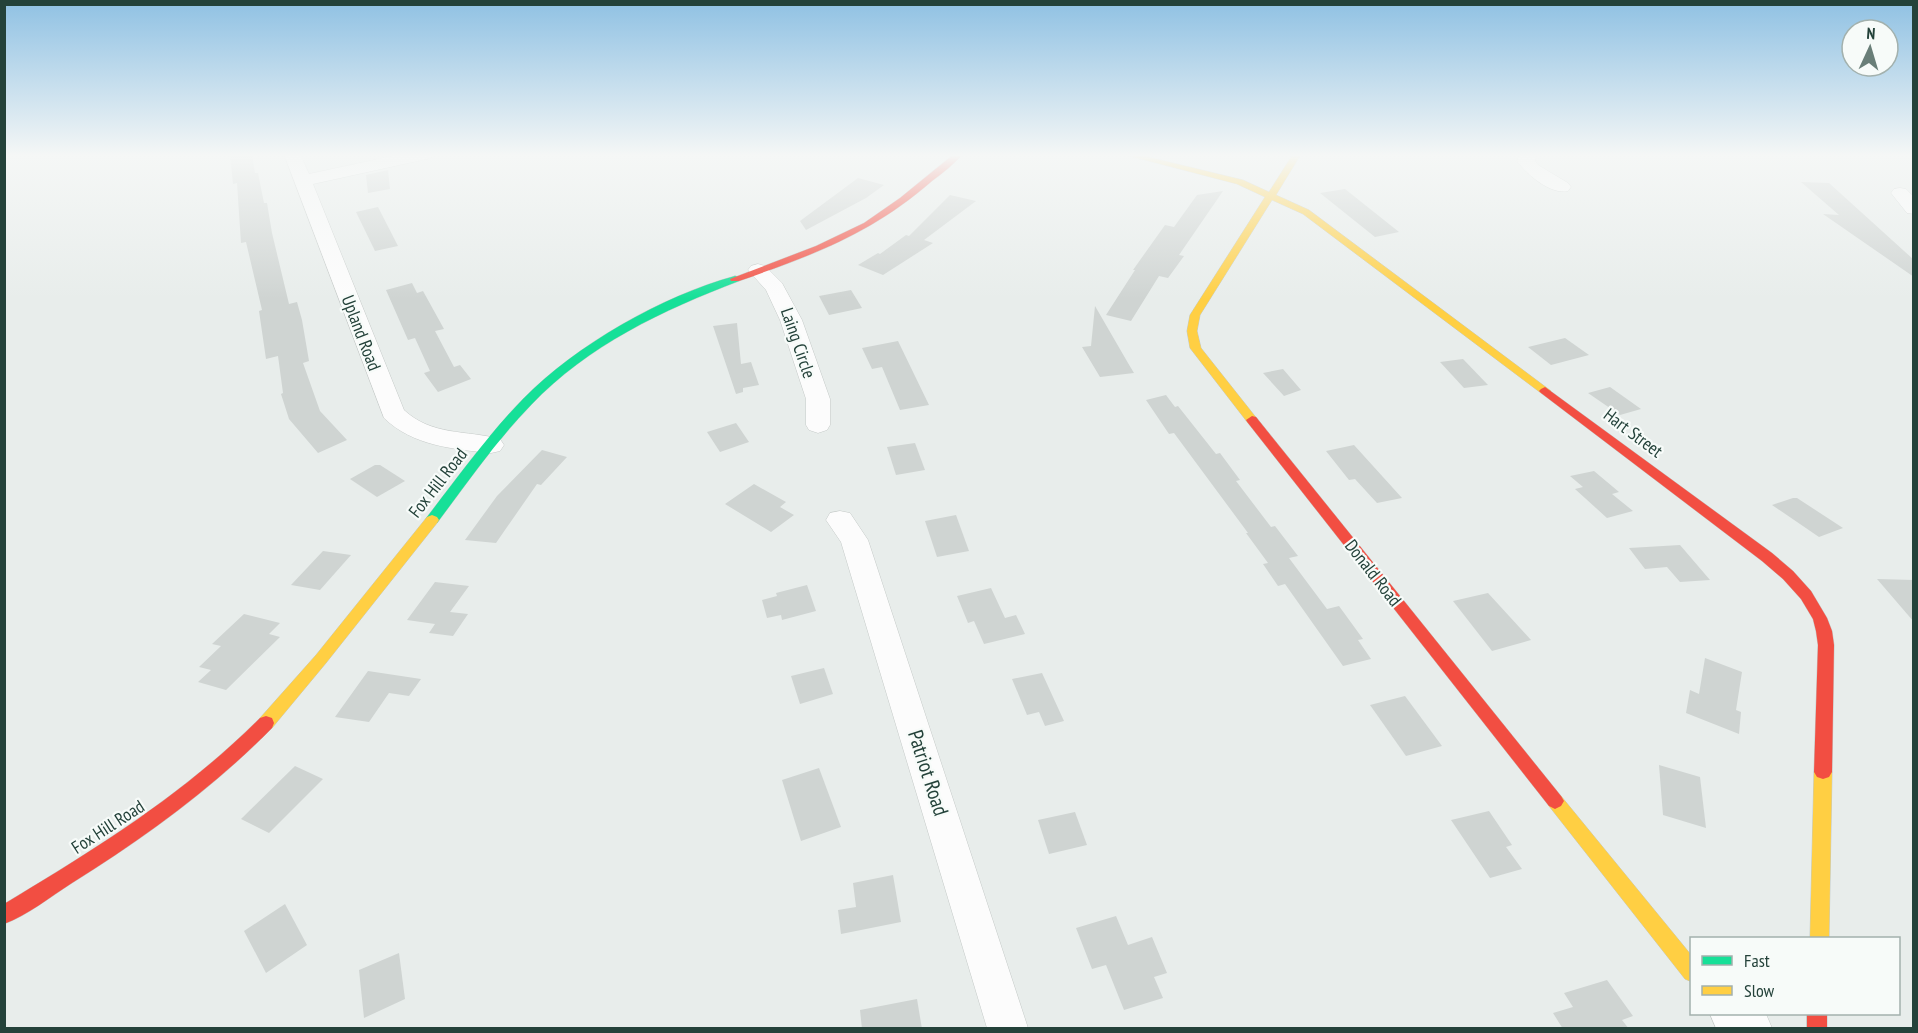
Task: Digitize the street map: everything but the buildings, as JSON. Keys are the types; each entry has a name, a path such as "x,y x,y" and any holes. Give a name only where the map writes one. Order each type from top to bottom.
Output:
{"street":[{"name":"Upland Road","path":"310,202 393,413 405,424 429,435 491,445"},
{"name":"Fox Hill Road","path":"4,915 182,800 241,749 334,642 491,445 552,378 596,344 666,306 839,239 870,223 901,202"},
{"name":"Donald Road","path":"1267,202 1195,315 1192,331 1196,348 1690,970"},
{"name":"Hart Street","path":"1287,202 1318,220 1758,549 1792,577 1810,600 1822,623 1826,645 1819,937"},
{"name":"Laing Circle","path":"758,270 775,287 791,320 818,399 818,425"},
{"name":"Patriot Road","path":"840,520 854,540 1008,1029"},
{"path":"1731,1015 1751,1029"}],"traffic: fast":[{"path":"432,520 514,416 573,361 624,328 651,314 735,279"}],"traffic: slow":[{"path":"1252,420 1196,348 1192,331 1195,315 1266,202"},
{"path":"1284,202 1306,212 1545,391"},
{"path":"266,723 321,659 432,520"},
{"path":"1819,937 1823,772"},
{"path":"1555,801 1690,970"}],"traffic: jam":[{"path":"735,279 851,234 900,202"},
{"path":"1545,391 1767,557 1806,595 1820,618 1826,645 1823,772"},
{"path":"1252,420 1555,801"},
{"path":"4,915 142,828 175,804 237,752 266,723"},
{"path":"1817,1015 1817,1028"}]}
